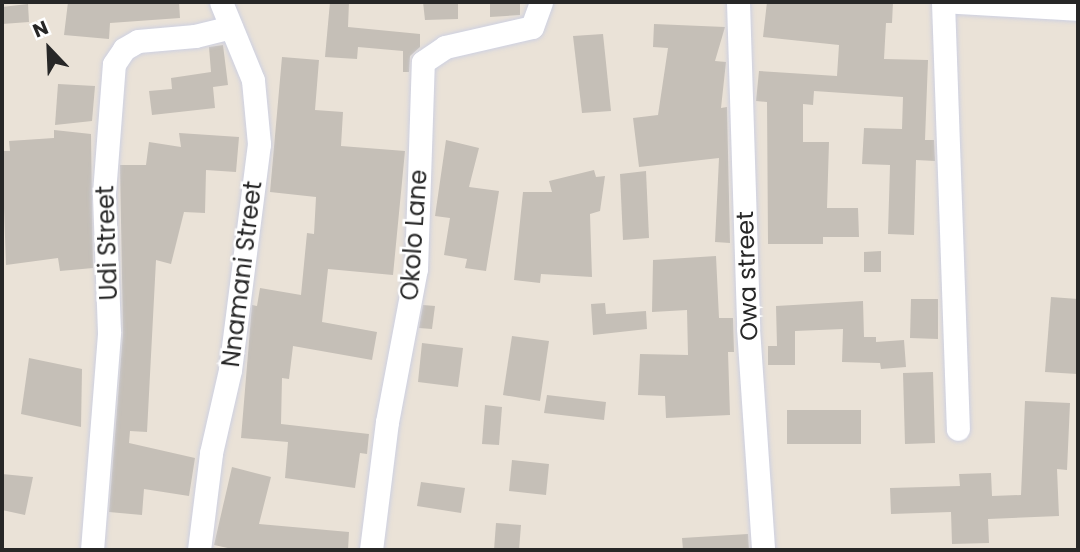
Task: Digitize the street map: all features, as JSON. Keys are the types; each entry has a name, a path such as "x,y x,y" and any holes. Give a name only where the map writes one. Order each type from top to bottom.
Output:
{"street":[{"name":"Nnamani Street","path":"199,550 211,453 230,370 259,144 255,91 221,2"},
{"name":"Okolo Lane","path":"371,550 387,422 416,269 423,62 445,47 532,27 541,2"},
{"name":"Owa street","path":"738,2 748,328 763,550"},
{"path":"943,2 958,429"},
{"path":"957,2 1078,9"},
{"name":"Udi Street","path":"92,550 109,332 104,193 114,64 124,49 138,41 195,36 231,27"}],"building":[{"path":"68,2 179,2 180,18 110,23 109,39 64,35"},
{"path":"330,2 349,2 348,27 420,34 420,47 410,56 409,72 403,72 403,51 358,47 357,59 325,57"},
{"path":"423,2 458,2 458,19 425,20"},
{"path":"490,2 520,2 520,15 490,17"},
{"path":"767,2 893,2 892,23 886,23 884,59 928,60 925,140 934,140 935,161 916,160 914,235 888,234 890,165 862,164 864,128 902,129 903,97 814,91 813,105 803,104 803,142 829,142 827,208 858,208 859,237 823,237 823,244 768,244 767,102 756,101 759,71 837,76 839,45 763,37"},
{"path":"28,4 29,22 2,24 2,7"},
{"path":"654,24 725,27 715,61 726,62 721,108 727,107 730,243 715,242 719,158 639,167 633,118 658,115 668,48 653,47"},
{"path":"603,34 611,111 582,113 573,36"},
{"path":"223,45 228,85 213,87 215,108 152,115 149,91 172,89 171,78 211,72 209,47"},
{"path":"282,57 319,60 315,110 343,112 341,146 405,151 393,275 328,269 322,322 377,332 372,360 293,346 289,379 282,378 281,424 369,434 367,454 360,453 355,488 285,478 288,442 241,438 252,305 257,306 260,288 301,295 307,233 314,234 316,197 270,192"},
{"path":"58,84 95,86 92,121 55,125"},
{"path":"54,130 91,134 93,268 60,271 58,258 6,265 2,151 10,151 9,141 54,138"},
{"path":"179,133 239,137 236,172 206,170 205,213 184,212 171,264 156,260 147,432 130,431 129,443 195,458 189,496 144,489 142,515 109,512 123,333 120,165 146,165 149,142 181,147"},
{"path":"446,140 479,148 469,187 499,191 486,271 465,268 467,259 444,255 450,218 435,216"},
{"path":"594,170 596,177 605,176 600,211 590,214 592,277 541,274 540,283 514,280 523,192 552,192 549,181"},
{"path":"646,171 649,238 623,240 620,174"},
{"path":"881,251 881,272 864,272 864,252"},
{"path":"716,256 719,318 733,318 734,352 728,352 730,415 666,418 665,396 638,395 640,354 688,355 687,310 652,312 653,260"},
{"path":"1051,297 1078,299 1077,374 1045,372"},
{"path":"911,299 938,299 938,339 910,338"},
{"path":"863,301 864,337 876,337 876,342 904,340 906,367 881,369 880,363 842,362 843,329 795,331 795,365 768,365 768,346 777,346 776,306"},
{"path":"605,303 606,314 646,311 647,329 593,335 591,304"},
{"path":"423,305 435,306 432,329 419,328"},
{"path":"512,336 549,341 540,401 503,395"},
{"path":"422,343 463,348 458,387 418,382"},
{"path":"29,358 82,369 81,427 21,414"},
{"path":"933,372 935,443 905,444 903,373"},
{"path":"547,395 606,402 604,420 544,413"},
{"path":"1025,401 1070,403 1067,470 1057,469 1059,516 988,519 989,543 952,544 951,512 891,514 890,488 960,486 959,474 991,473 992,496 1021,495"},
{"path":"485,405 502,407 499,445 482,444"},
{"path":"787,410 861,410 861,444 787,444"},
{"path":"512,460 549,464 546,495 509,491"},
{"path":"232,467 271,477 259,524 349,532 348,550 237,550 214,545"},
{"path":"2,474 33,477 25,515 2,510"},
{"path":"421,482 465,488 461,513 417,506"},
{"path":"496,523 521,525 519,550 494,550"},
{"path":"748,534 749,550 683,550 682,538"}]}
